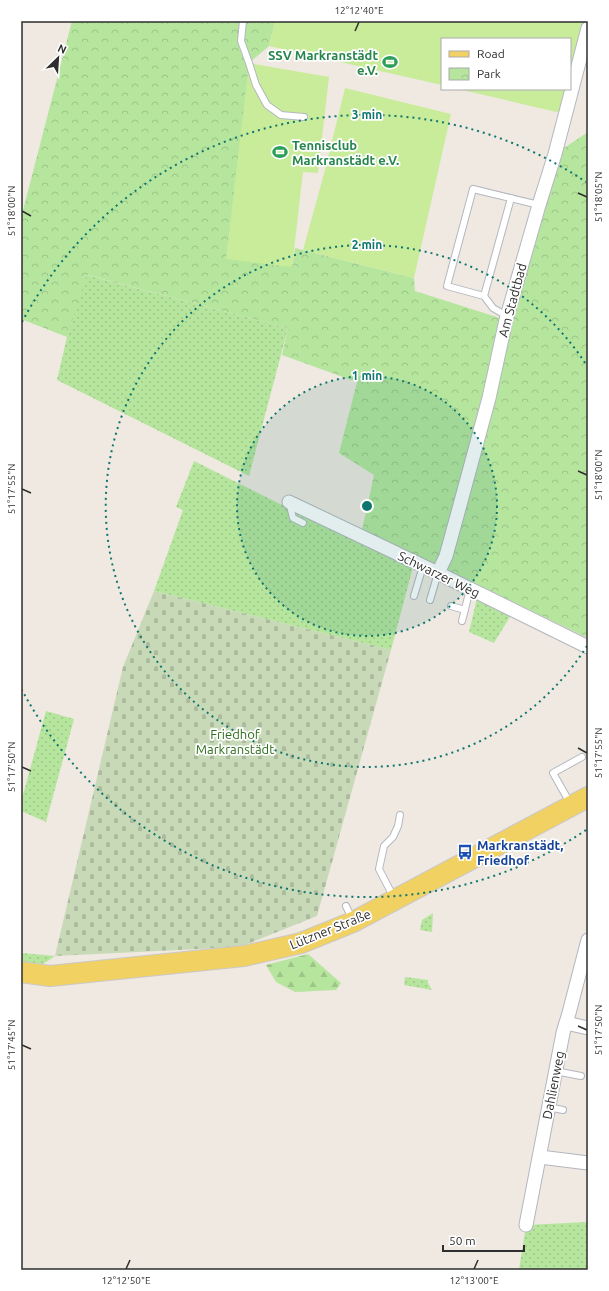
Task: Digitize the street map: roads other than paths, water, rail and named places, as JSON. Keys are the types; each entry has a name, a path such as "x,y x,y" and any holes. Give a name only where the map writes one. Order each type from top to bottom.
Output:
{"main road":[{"name":"Lützner Straße","path":"21,972 50,976 244,956 301,944 350,914 395,900 580,801"}],"street":[{"name":"Am Stadtbad","path":"438,573 446,556 489,398 507,316 555,154 588,28"},
{"name":"Schwarzer Weg","path":"289,502 588,647"},
{"name":"Dahlienweg","path":"526,1225 540,1157 548,1107 568,1018 588,940"},
{"path":"568,1018 588,1028"},
{"path":"540,1157 588,1164"}],"lane":[{"path":"243,21 240,41 256,85 267,105 281,115 304,118"},
{"path":"507,316 493,308 484,296 447,286 473,188 539,205"},
{"path":"484,296 511,198"},
{"path":"289,502 293,518 303,523"},
{"path":"414,596 423,566"},
{"path":"430,600 438,573"},
{"path":"462,621 470,589"},
{"path":"451,606 465,610"},
{"path":"580,801 554,774 582,757"},
{"path":"395,900 379,869 384,846 392,837 398,826 400,815"},
{"path":"556,1071 581,1076"},
{"path":"548,1107 564,1110"}],"place":[{"name":"SSV Markranstädt e.V.","path":"390,62"},
{"name":"Tennisclub Markranstädt e.V.","path":"280,152"},
{"name":"Markranstädt, Friedhof","path":"465,852"}],"park label":[{"name":"Friedhof Markranstädt","path":"235,742"}]}
